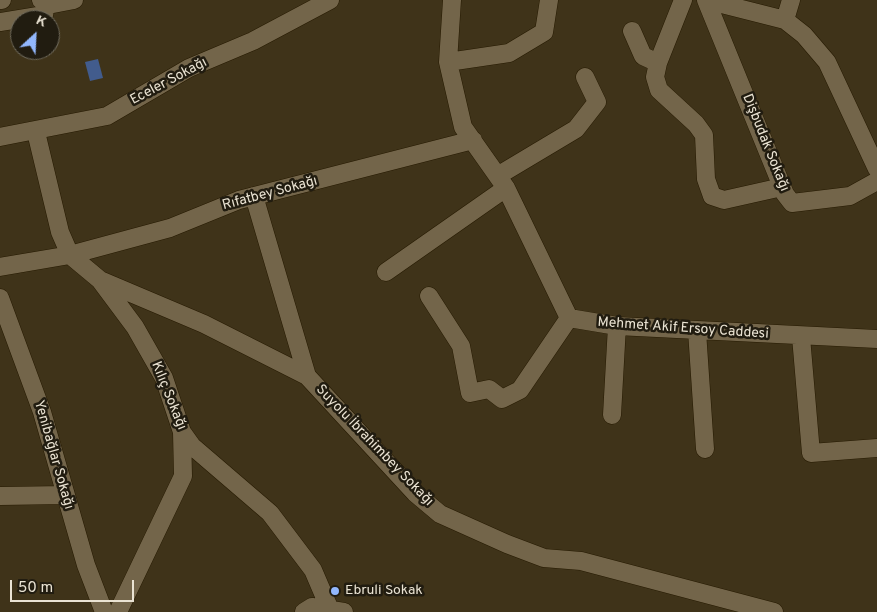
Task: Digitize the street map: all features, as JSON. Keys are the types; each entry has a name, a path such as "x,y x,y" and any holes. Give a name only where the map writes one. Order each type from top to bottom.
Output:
{"street":[{"path":"0,22 44,15 45,2 74,0"},
{"name":"Eceler Sokağı","path":"0,137 36,132 107,116 189,68 253,41 330,0"},
{"path":"429,296 460,346 470,393 489,389 502,399 520,390 569,318 503,182 462,127 448,62 452,0"},
{"path":"448,62 510,53 544,32 548,0"},
{"path":"683,0 658,63 655,77 659,90 696,124 704,135 706,179 712,196 724,200 782,187"},
{"path":"706,0 784,20 804,35 827,62 877,169"},
{"name":"Dişbudak Sokağı","path":"706,0 782,187 792,203 850,196 877,181"},
{"path":"784,20 791,0"},
{"path":"632,31 643,56 658,63"},
{"path":"386,272 503,182 576,129 597,102 585,77"},
{"name":"Kılıç Sokağı","path":"36,132 60,232 70,255 100,280 135,327 164,378 182,432 192,446 270,513 313,570 335,611"},
{"name":"Rıfatbey Sokağı","path":"70,255 170,228 238,200 473,140"},
{"path":"254,196 307,376"},
{"path":"0,267 70,255"},
{"name":"Suyolu İbrahimbey Sokağı","path":"100,280 204,324 307,376 416,493 440,514 544,558 581,562 774,612"},
{"name":"Yenibağlar Sokağı","path":"0,298 42,412 86,565 104,612"},
{"name":"Mehmet Akif Ersoy Caddesi","path":"569,318 617,326 801,337 877,339"},
{"path":"612,415 617,326"},
{"path":"697,331 705,449"},
{"path":"801,337 811,453 877,448"},
{"path":"118,612 183,476 182,432"},
{"path":"0,496 65,495"},
{"path":"304,612 312,607 335,611"}],"water":[{"path":"98,59 103,78 90,81 85,62"}],"place":[{"name":"Ebruli Sokak","path":"335,591"}]}
